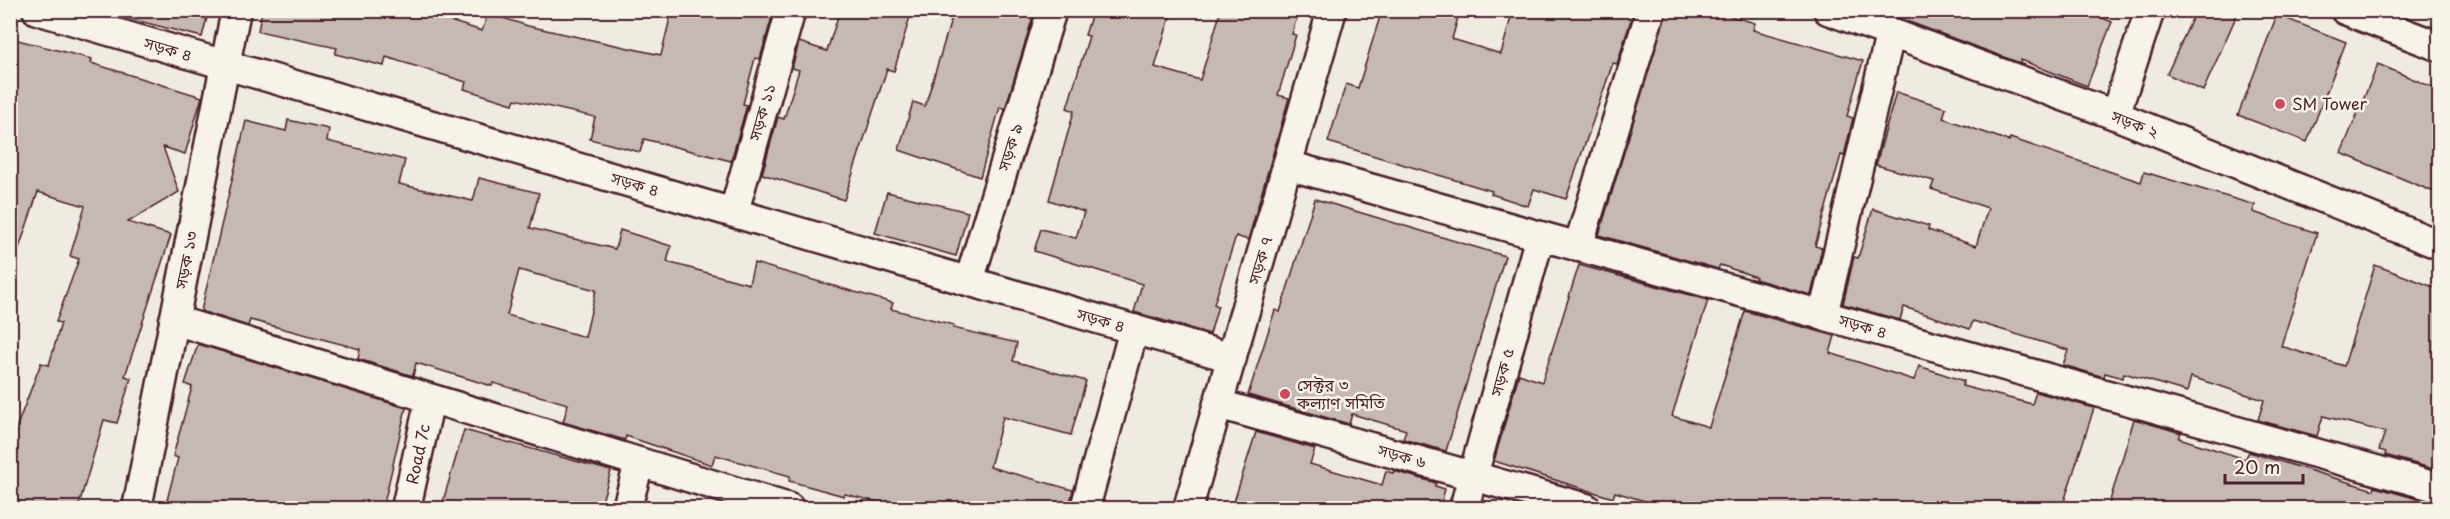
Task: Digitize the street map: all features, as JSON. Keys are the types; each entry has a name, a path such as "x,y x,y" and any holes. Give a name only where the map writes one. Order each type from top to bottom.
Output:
{"street":[{"name":"সড়ক ৪","path":"37,10 1232,358"},
{"name":"সড়ক ১৩","path":"137,508 236,10"},
{"name":"সড়ক ১১","path":"729,212 737,201 791,10"},
{"name":"সড়ক ৯","path":"963,280 971,275 1052,10"},
{"name":"সড়ক ৭","path":"1188,508 1332,10"},
{"path":"1578,247 1651,10"},
{"name":"সড়ক ২","path":"1828,10 2115,115 2439,245"},
{"path":"2115,115 2150,10"},
{"path":"2345,10 2439,47"},
{"path":"1823,315 1890,34"},
{"name":"সড়ক ৪","path":"1287,165 2439,488"},
{"name":"সড়ক ৫","path":"1464,508 1540,236"},
{"path":"174,320 789,508"},
{"path":"1085,508 1134,329"},
{"name":"Road 7c","path":"406,508 430,399"},
{"name":"সড়ক ৬","path":"1218,404 1586,508"},
{"path":"627,508 639,463"}],"building":[{"path":"128,10 209,10 202,37 127,18"},
{"path":"262,10 415,10 482,31 488,13 528,26 661,55 672,10 774,10 760,59 755,58 743,104 747,105 731,161 644,139 640,152 590,139 595,117 515,99 513,104 464,89 466,82 386,57 384,66 335,54 337,48 258,31"},
{"path":"840,10 912,10 894,71 887,69 844,200 762,174 778,117 784,119 799,70 792,68 799,42 827,51"},
{"path":"954,10 1035,10 1005,109 1000,107 980,177 899,150 913,102 925,106"},
{"path":"1093,10 1172,10 1155,67 1200,80 1221,10 1299,10 1292,34 1296,35 1278,95 1289,98 1248,240 1236,236 1214,304 1218,306 1210,334 1134,312 1142,284 1034,251 1041,229 1076,238 1084,212 1049,200 1074,111 1067,108 1089,36 1085,35"},
{"path":"1382,10 1460,10 1452,39 1501,54 1513,10 1634,10 1617,64 1613,63 1566,199 1534,189 1528,206 1491,194 1492,191 1328,142 1346,84 1358,88"},
{"path":"1667,10 1710,10 1755,23 1753,30 1863,61 1847,116 1853,118 1844,156 1841,155 1815,246 1822,248 1811,295 1755,279 1756,277 1720,265 1718,269 1599,235"},
{"path":"1877,10 2084,10 2112,22 2087,86 2021,60 2020,63"},
{"path":"2196,10 2239,10 2203,91 2167,74"},
{"path":"2277,15 2346,42 2307,142 2238,115"},
{"path":"10,38 92,59 91,63 202,97 185,154 163,147 179,192 128,222 171,235 125,376 131,378 117,423 104,420 78,508 10,506 10,444 41,363 49,365 61,323 56,322 79,259 70,256 85,206 38,192 14,263 10,263"},
{"path":"2378,64 2439,90 2439,194 2341,153"},
{"path":"1896,92 1946,108 1943,118 2009,141 2010,138 2141,182 2144,172 2255,205 2253,212 2317,233 2281,346 2344,366 2375,265 2439,289 2439,461 2437,470 2385,455 2386,452 2379,450 2385,432 2323,416 2317,436 2258,420 2264,400 2191,377 2187,392 2124,373 2123,378 2105,373 2104,377 2063,365 2068,350 1973,321 1970,329 1904,307 1900,320 1843,304 1854,257 1858,258 1873,209 1929,226 1928,230 1976,246 1988,208 1931,189 1934,181 1876,165"},
{"path":"288,120 329,129 327,141 405,160 399,184 473,201 479,178 539,193 530,228 615,249 620,230 671,246 667,262 749,284 754,263 893,303 891,309 954,325 953,328 1017,343 1013,361 1086,381 1071,435 1003,417 990,467 1073,490 1069,508 903,508 845,494 844,496 789,481 790,476 715,455 712,465 626,436 625,440 563,422 568,404 493,383 492,386 416,363 413,376 358,359 360,349 250,320 248,326 201,311 246,121 286,131","holes":["519,270 596,290 585,337 507,315"]},
{"path":"887,192 968,212 956,256 875,233"},
{"path":"1315,199 1505,256 1446,451 1403,439 1406,430 1352,414 1349,424 1248,395 1275,310 1280,312"},
{"path":"1579,265 1708,300 1672,416 1709,427 1745,311 1835,336 1830,353 1914,380 1919,366 1964,381 1962,386 2032,404 2036,392 2094,408 2062,508 1668,508 1615,492 1613,498 1494,461 1519,374 1542,382"},
{"path":"198,344 406,408 383,508 165,508 178,458 173,456 192,387 185,384"},
{"path":"2134,419 2181,433 2179,438 2245,459 2249,452 2374,490 2375,487 2428,502 2426,508 2124,508 2109,504"},
{"path":"464,430 611,471 600,508 441,508"},
{"path":"1256,432 1315,449 1310,464 1382,485 1386,471 1393,473 1394,471 1436,483 1435,486 1445,489 1440,508 1232,508"}],"place":[{"name":"SM Tower","path":"2280,104"},
{"name":"সেক্টর ৩ কল্যাণ সমিতি","path":"1285,394"}]}
